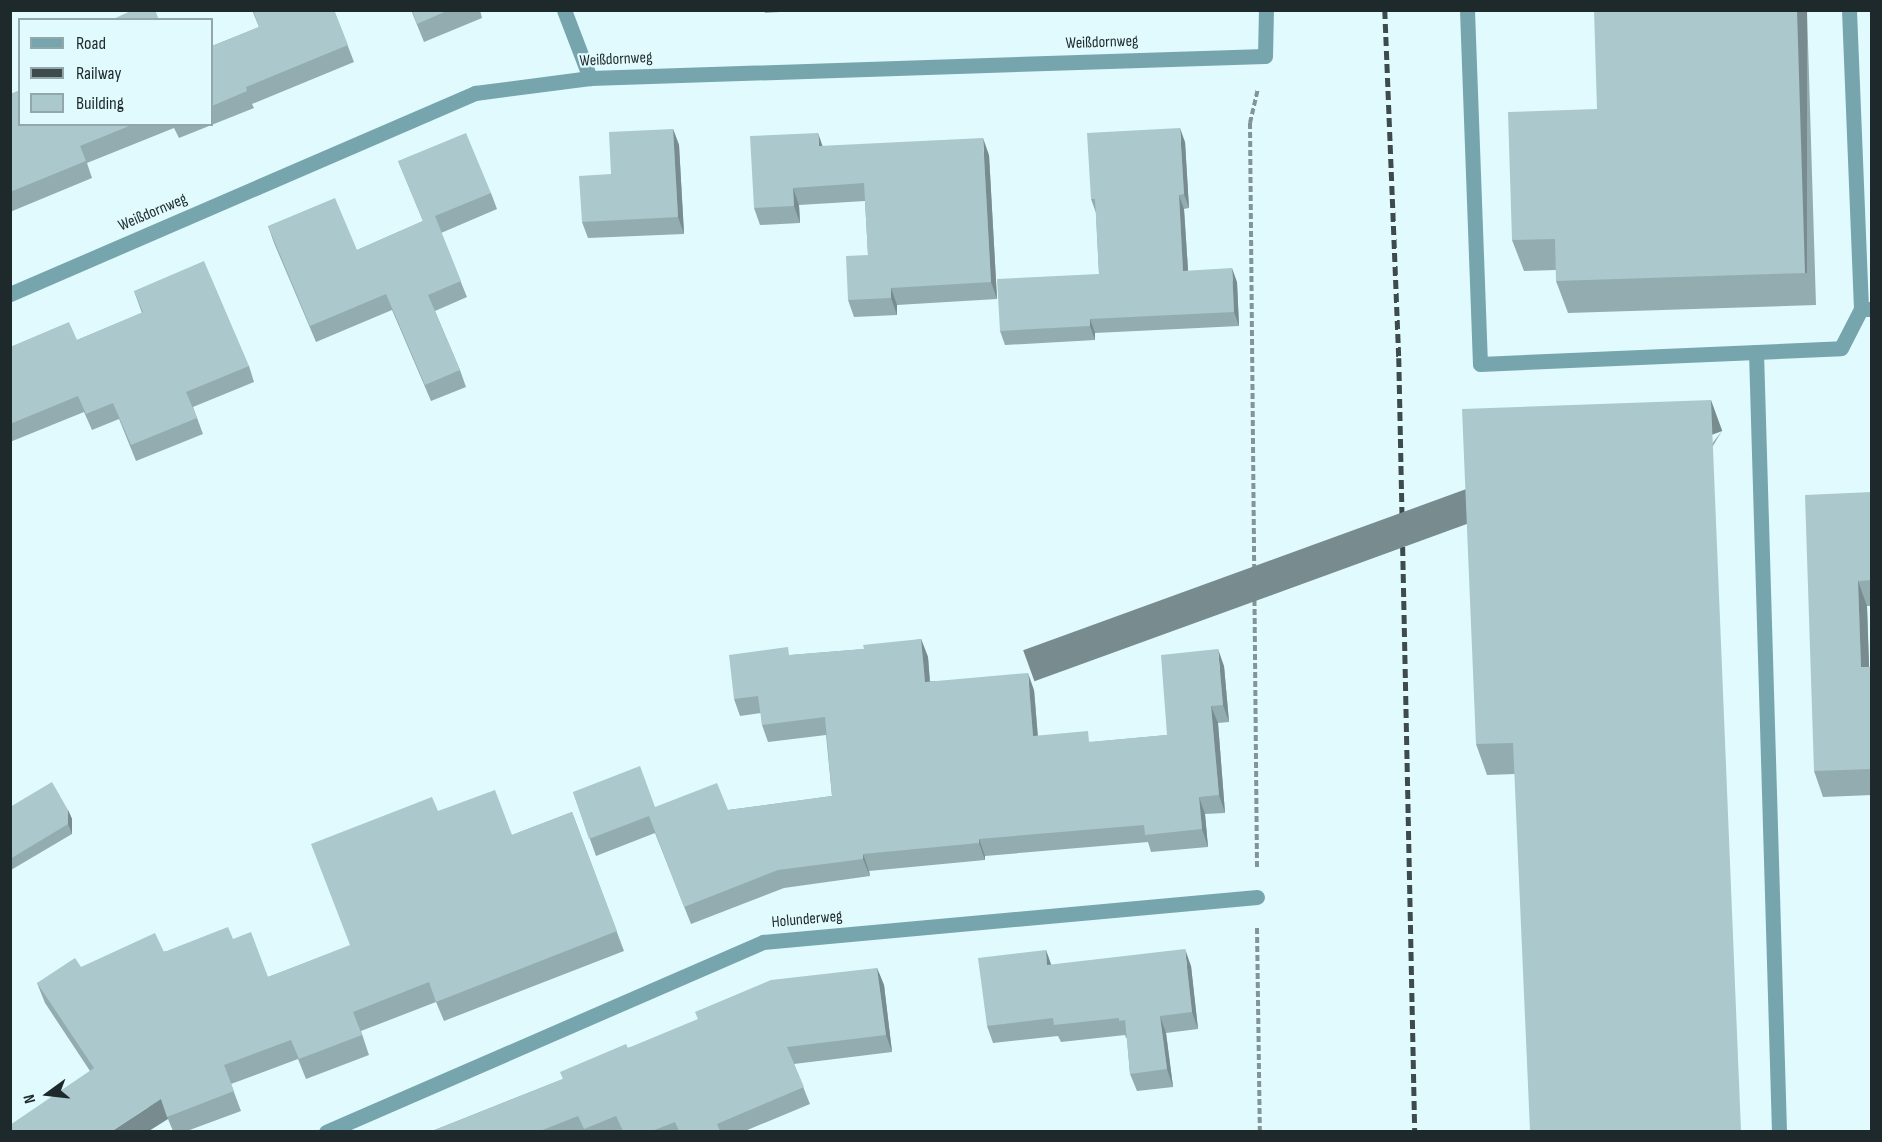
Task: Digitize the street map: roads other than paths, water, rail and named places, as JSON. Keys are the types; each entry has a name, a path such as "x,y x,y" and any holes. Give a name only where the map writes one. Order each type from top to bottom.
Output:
{"street":[{"path":"564,10 590,78"},
{"name":"Weißdornweg","path":"10,294 475,93 590,78 1265,56 1266,10"},
{"path":"1467,10 1480,364 1841,348 1866,309 1849,10"},
{"path":"1756,352 1779,1131"},
{"name":"Holunderweg","path":"326,1131 763,942 1257,897"}],"railway":[{"path":"1385,10 1399,358 1415,1132"}]}
